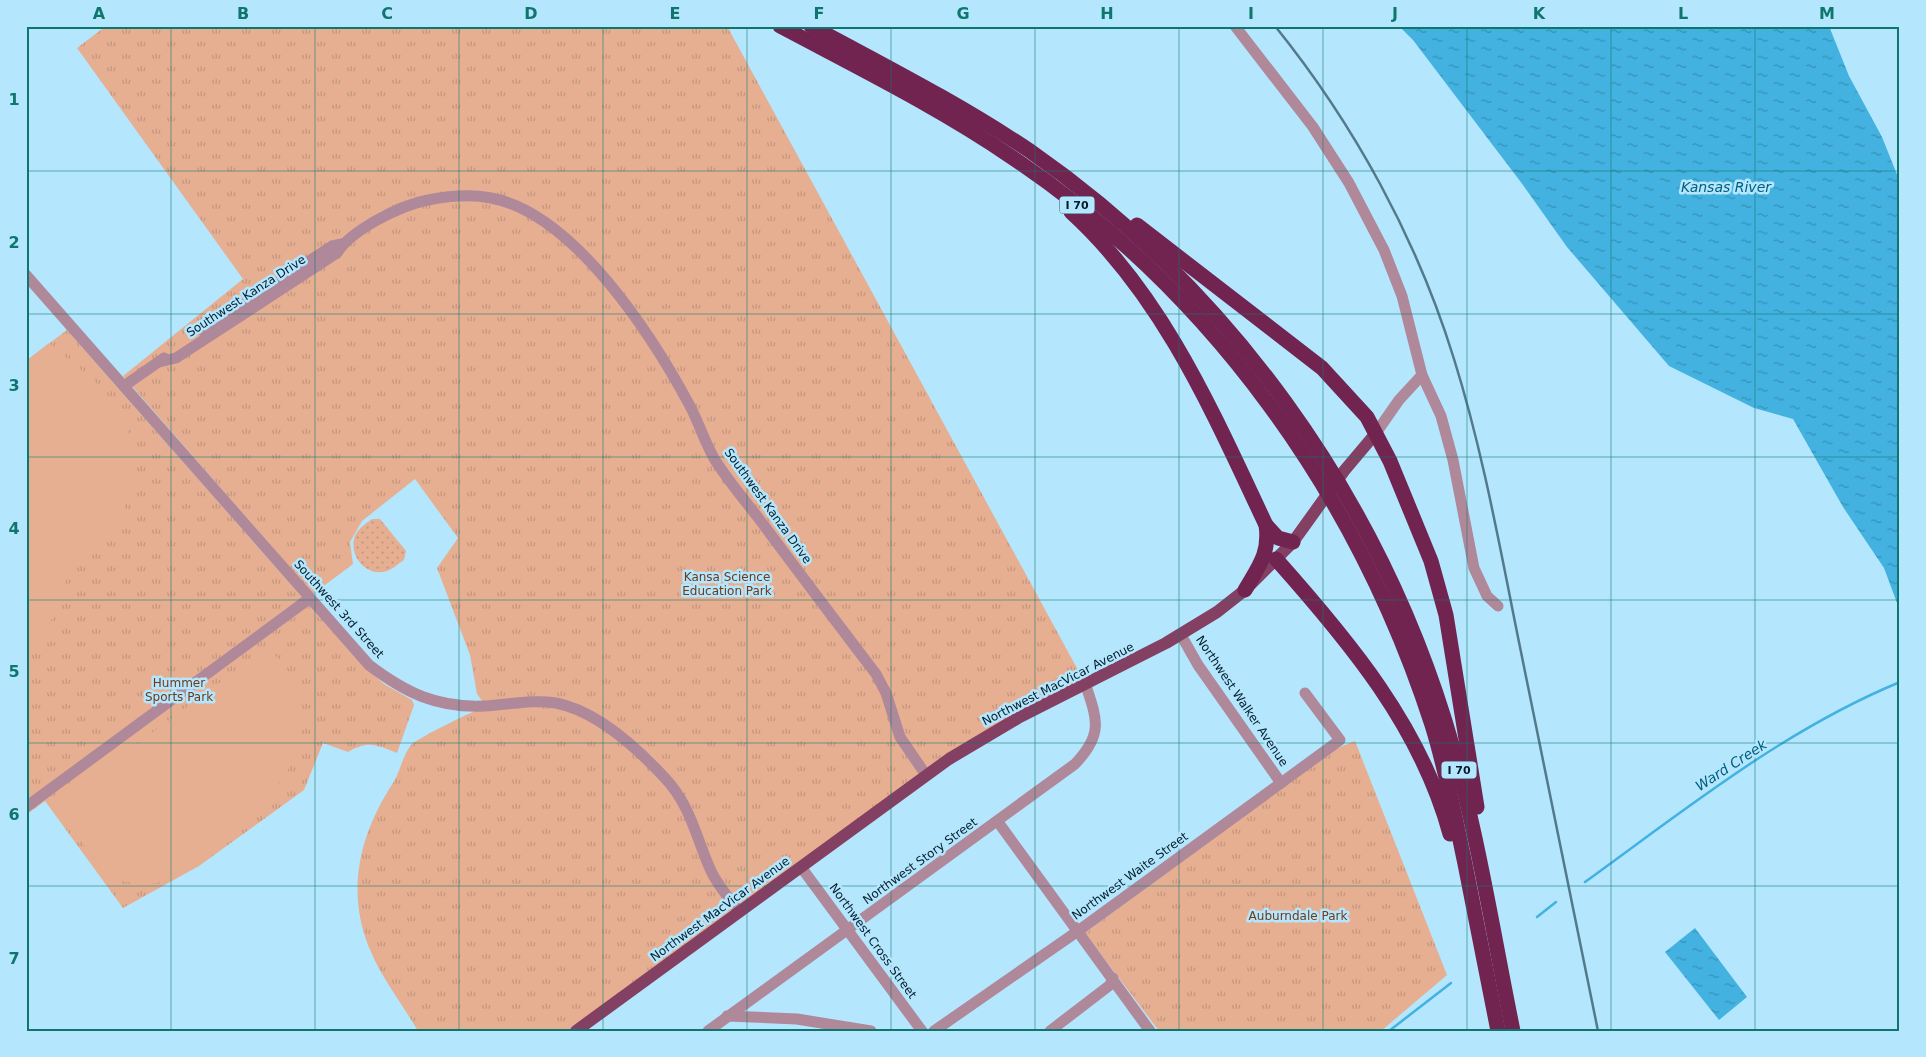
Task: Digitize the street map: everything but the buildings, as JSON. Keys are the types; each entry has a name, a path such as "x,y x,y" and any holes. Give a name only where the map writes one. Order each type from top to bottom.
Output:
{"highway":[{"name":"I 70","path":"780,26 920,101 996,146 1055,187 1092,217 1168,285 1236,362 1309,460 1356,527 1399,635 1433,728 1452,803 1498,1031"},
{"name":"I 70","path":"811,26 948,100 1000,132 1060,174 1127,228 1208,307 1280,394 1310,437 1356,527 1412,629 1443,714 1461,778 1513,1031"},
{"path":"996,146 1096,235 1144,294 1186,360 1266,525 1278,538 1293,542"},
{"path":"1060,174 1109,204 1322,368 1362,410 1376,433 1425,542 1446,615 1490,882 1496,945"},
{"path":"1246,590 1266,552 1268,538 1266,525"},
{"path":"1276,559 1362,661 1404,726 1432,782 1474,910"}],"main road":[{"name":"Northwest MacVicar Avenue","path":"585,1028 926,775 1018,718 1181,635 1218,612 1246,590 1293,542 1344,471 1376,433"}],"street":[{"path":"1235,26 1313,127 1349,183 1394,274 1410,322 1422,375 1435,400 1453,460 1474,568 1487,596 1498,606"},
{"name":"Southwest Kanza Drive","path":"124,386 332,246 342,244 393,212 413,202 471,195 510,203 544,220 580,252 608,283 660,354 691,407 715,460 876,674 886,693 900,737 926,775"},
{"name":"Southwest 3rd Street","path":"26,275 370,665 389,680 416,696 456,706 486,706 521,701 557,704 586,714 604,726 665,778 684,804 697,831 712,873 739,912"},
{"name":"Northwest MacVicar Avenue","path":"1376,433 1399,400 1422,375"},
{"path":"26,807 310,598"},
{"name":"Northwest Walker Avenue","path":"1181,635 1198,665 1282,783"},
{"name":"Northwest Story Street","path":"708,1031 1076,764 1091,744 1097,722 1085,683"},
{"name":"Northwest Waite Street","path":"934,1031 1078,931 1340,740 1305,693"},
{"path":"998,822 1150,1031"},
{"name":"Northwest Cross Street","path":"802,867 922,1031"},
{"path":"1050,1031 1110,986 1113,978"},
{"path":"727,1016 797,1019 871,1031"}],"green space":[{"name":"Kansa Science Education Park","path":"106,26 727,26 1085,683 926,775 575,1031 418,1031 376,962 363,930 359,908 359,865 372,823 411,745 486,706 477,694 470,655 437,568 458,538 415,479 362,521 350,542 353,564 313,594 123,376 243,279 77,48"},
{"name":"Hummer Sports Park","path":"67,330 361,664 384,684 412,700 414,705 397,753 372,745 355,748 348,752 323,743 304,790 199,866 123,908 45,801 26,815 26,361"},
{"path":"49,343 93,380 118,408 126,424 131,441 133,475 124,510 115,526 105,537 78,557 68,575 43,636 26,657 26,361"},
{"path":"372,519 380,519 406,551 404,560 387,571 380,572 367,569 357,559 355,553 353,546 355,536"},
{"path":"267,648 286,667 297,688 303,709 302,730 297,751 287,771 256,810 260,815 191,868 158,883 142,884 121,881 105,874 54,805"},
{"name":"Auburndale Park","path":"1355,741 1447,975 1381,1031 1159,1031 1085,933 1331,751"}],"water":[{"name":"Kansas River","path":"1399,26 1829,26 1849,76 1882,137 1900,182 1900,611 1884,568 1843,507 1793,419 1754,408 1669,366 1567,247 1523,185 1413,40"},
{"path":"1695,928 1747,997 1719,1020 1665,952"}],"waterway":[{"name":"Ward Creek","path":"1585,882 1698,799 1776,747 1857,701 1900,682"},
{"name":"Ward Creek","path":"1537,917 1556,902"},
{"name":"Ward Creek","path":"1389,1031 1451,983"}],"railway":[{"path":"1275,26 1331,102 1380,184 1422,270 1454,359 1465,395 1491,505 1598,1031"}]}
